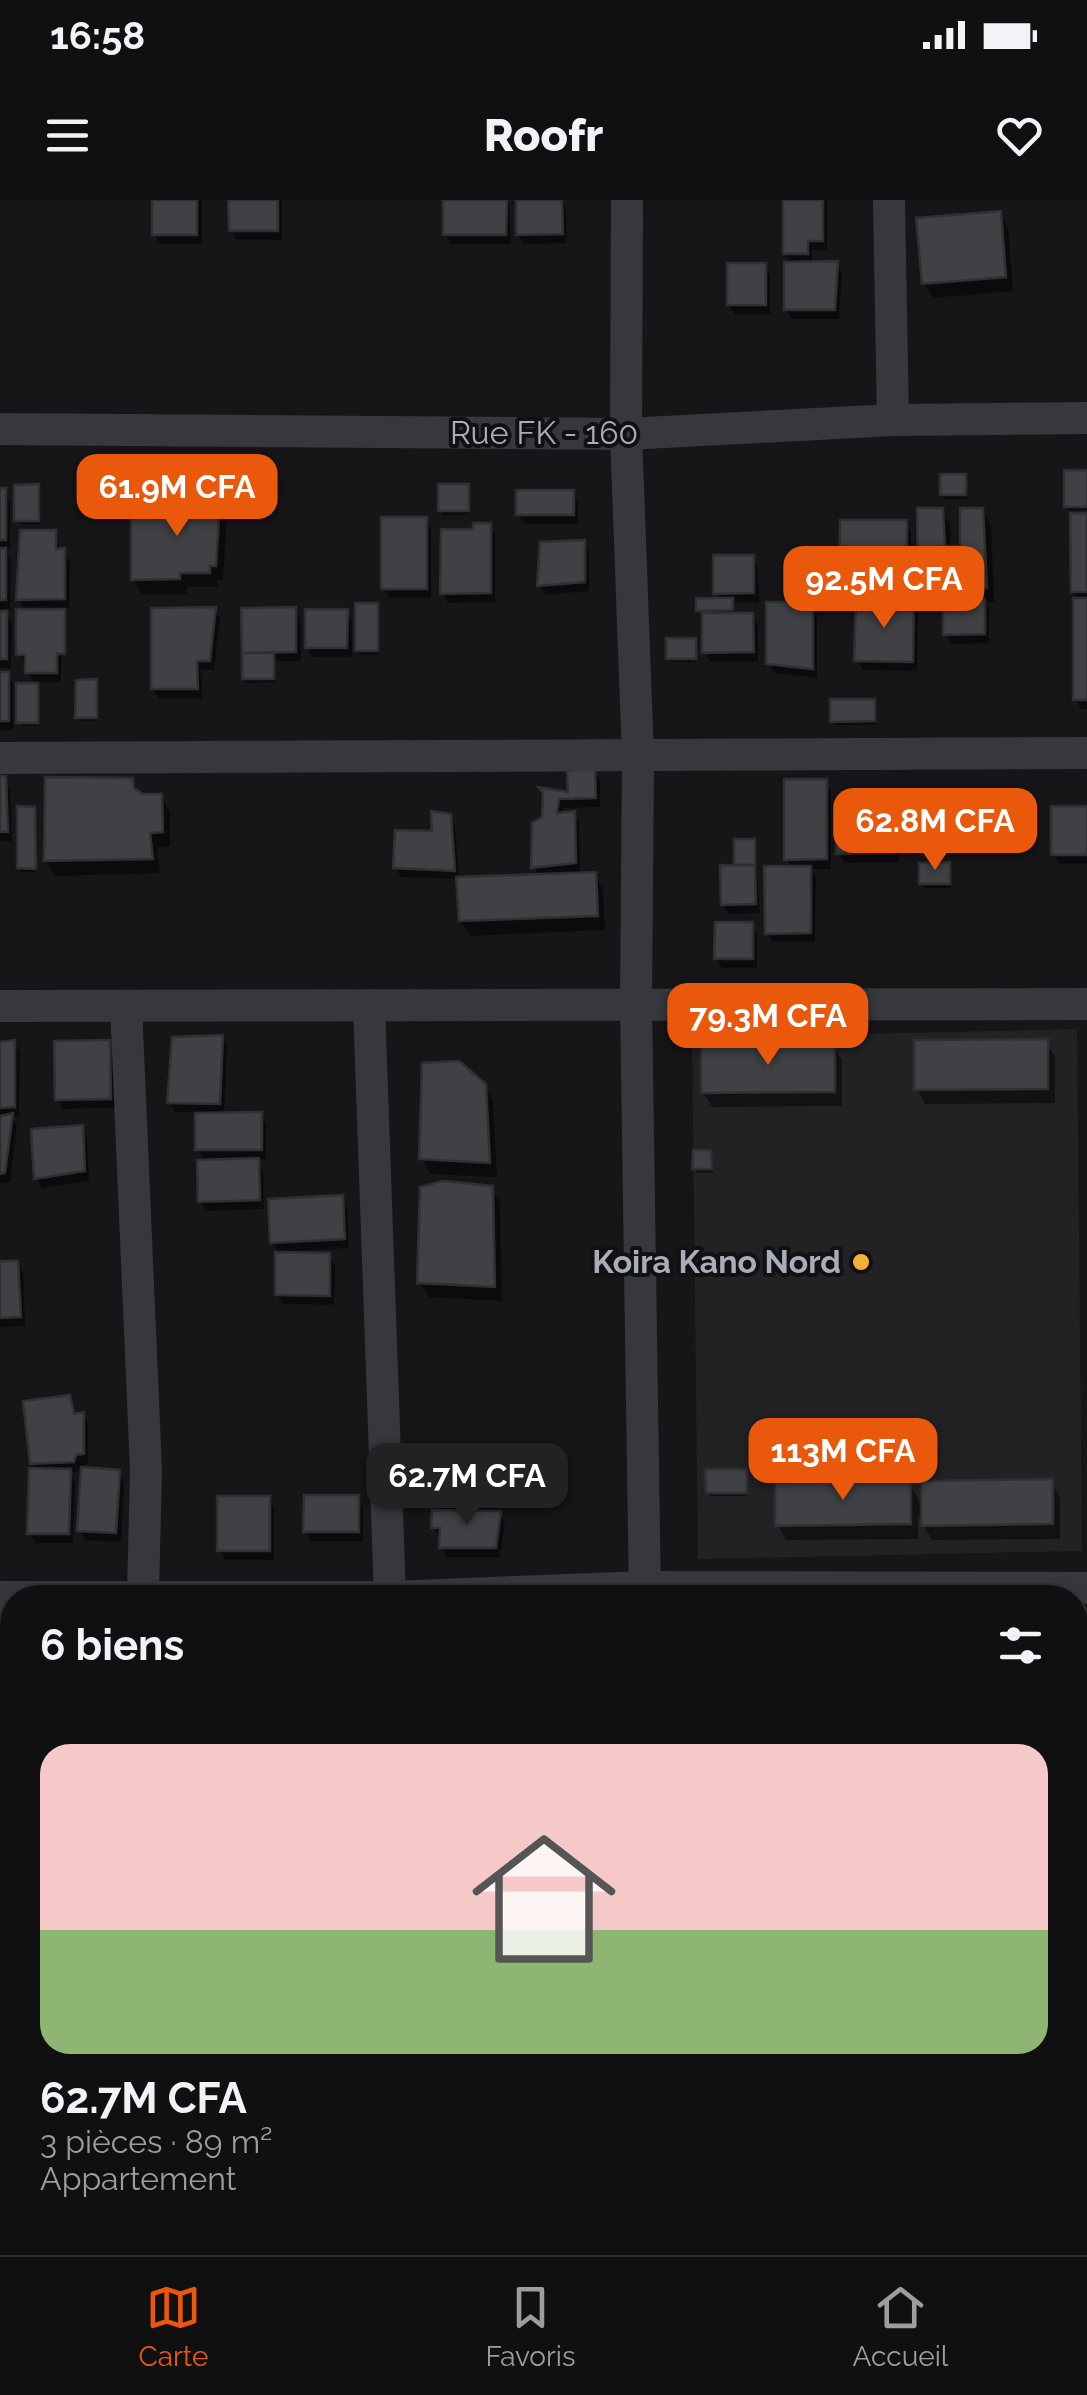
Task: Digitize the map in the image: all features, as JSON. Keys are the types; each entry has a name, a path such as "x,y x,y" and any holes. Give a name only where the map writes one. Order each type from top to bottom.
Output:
{"street":[{"path":"627,200 626,434 638,757 636,1005 645,1585"},
{"path":"889,200 893,420"},
{"name":"Rue FK - 160","path":"0,429 626,434 893,420 1087,418"},
{"path":"0,758 1087,754"},
{"path":"0,1006 1087,1004"},
{"path":"369,1005 390,1585"},
{"path":"126,1006 146,1470 143,1585"}],"shaded area":[{"path":"1077,1029 1082,1551 698,1559 692,1038"}],"building":[{"path":"152,200 197,200 197,235 152,235"},
{"path":"228,200 278,200 278,231 229,231"},
{"path":"443,200 507,200 506,235 443,235"},
{"path":"516,200 562,200 563,234 516,235"},
{"path":"783,200 823,200 823,241 808,241 808,254 783,254"},
{"path":"1001,211 1006,277 922,284 916,218"},
{"path":"838,261 835,310 784,310 784,262"},
{"path":"727,263 766,263 766,305 727,305"},
{"path":"1064,470 1087,470 1087,507 1064,507"},
{"path":"940,474 966,474 966,495 940,495"},
{"path":"39,484 39,521 14,521 14,485"},
{"path":"193,484 221,484 216,566 210,566 210,573 180,573 180,579 131,580 131,514 193,513"},
{"path":"438,484 469,484 469,511 438,511"},
{"path":"0,488 6,488 6,540 0,540"},
{"path":"516,490 574,490 574,515 516,515"},
{"path":"917,508 943,508 945,546 960,546 960,508 983,508 987,588 918,589"},
{"path":"1070,513 1087,513 1087,592 1071,592"},
{"path":"381,517 427,517 427,589 381,589"},
{"path":"840,520 907,520 907,584 839,585"},
{"path":"473,523 491,523 491,593 440,594 441,529 473,529"},
{"path":"20,530 56,530 56,549 65,548 65,599 16,600"},
{"path":"585,540 585,582 537,586 540,542"},
{"path":"0,548 6,548 6,600 0,600"},
{"path":"713,555 754,555 754,593 713,594"},
{"path":"696,598 733,598 733,610 696,611"},
{"path":"1073,598 1087,598 1087,700 1073,700"},
{"path":"943,599 985,599 985,634 943,635"},
{"path":"856,600 914,601 913,662 854,661"},
{"path":"766,602 813,602 813,669 766,664"},
{"path":"355,603 378,603 378,651 355,651"},
{"path":"216,607 210,661 197,661 198,689 151,689 151,608"},
{"path":"296,607 296,652 242,653 241,608"},
{"path":"16,609 65,609 65,654 57,654 57,673 25,673 25,655 16,655"},
{"path":"305,609 348,609 347,648 305,648"},
{"path":"0,611 7,611 7,659 0,659"},
{"path":"702,613 753,613 754,652 702,653"},
{"path":"666,638 696,638 696,659 666,659"},
{"path":"242,653 274,653 274,679 242,679"},
{"path":"0,672 9,672 9,721 0,721"},
{"path":"97,679 97,718 75,718 76,680"},
{"path":"16,683 38,683 38,723 16,723"},
{"path":"830,699 875,699 875,721 830,722"},
{"path":"595,768 596,798 559,799 557,813 575,811 576,863 531,868 532,823 542,817 543,793 538,787 568,792 567,771"},
{"path":"0,776 6,776 8,832 0,832"},
{"path":"45,777 133,778 134,788 143,794 162,794 163,832 150,833 153,859 44,861"},
{"path":"784,779 827,779 827,859 784,860"},
{"path":"17,806 35,807 36,869 17,868"},
{"path":"1051,806 1087,806 1087,855 1051,855"},
{"path":"431,811 451,814 455,871 393,868 395,830 432,831"},
{"path":"895,811 895,853 836,854 836,812"},
{"path":"734,839 755,839 755,865 734,865"},
{"path":"950,862 950,884 919,884 919,863"},
{"path":"720,865 755,865 756,904 721,905"},
{"path":"764,866 811,866 811,933 765,934"},
{"path":"596,872 598,916 459,921 456,877"},
{"path":"715,922 753,922 753,959 714,959"},
{"path":"223,1035 220,1104 167,1103 172,1037"},
{"path":"1048,1039 1048,1089 914,1090 914,1040"},
{"path":"15,1040 15,1107 0,1108 0,1042"},
{"path":"110,1040 111,1099 55,1100 54,1041"},
{"path":"835,1043 835,1092 701,1093 701,1044"},
{"path":"459,1061 486,1084 490,1163 419,1159 422,1063"},
{"path":"262,1112 262,1150 195,1150 195,1113"},
{"path":"13,1113 5,1173 0,1174 0,1116"},
{"path":"83,1125 85,1171 34,1179 31,1129"},
{"path":"693,1150 711,1150 712,1169 692,1169"},
{"path":"259,1158 260,1200 198,1202 197,1160"},
{"path":"443,1181 493,1186 495,1287 417,1283 420,1187"},
{"path":"343,1195 345,1239 270,1243 268,1199"},
{"path":"275,1252 330,1253 330,1296 275,1295"},
{"path":"0,1261 18,1261 21,1317 0,1318"},
{"path":"70,1395 74,1414 84,1412 84,1454 76,1455 74,1462 30,1464 23,1401"},
{"path":"444,1464 500,1465 494,1506 435,1505 436,1483 444,1483"},
{"path":"81,1467 120,1470 116,1533 77,1531"},
{"path":"29,1468 71,1469 69,1534 27,1534"},
{"path":"705,1469 747,1469 747,1493 706,1493"},
{"path":"1053,1479 1053,1524 921,1526 921,1481"},
{"path":"911,1481 911,1524 775,1526 775,1482"},
{"path":"304,1495 359,1495 359,1532 303,1532"},
{"path":"217,1496 270,1496 270,1551 217,1551"},
{"path":"432,1510 501,1511 496,1548 439,1548 440,1528 431,1528"}],"place":[{"name":"Koira Kano Nord","path":"861,1262"}]}
